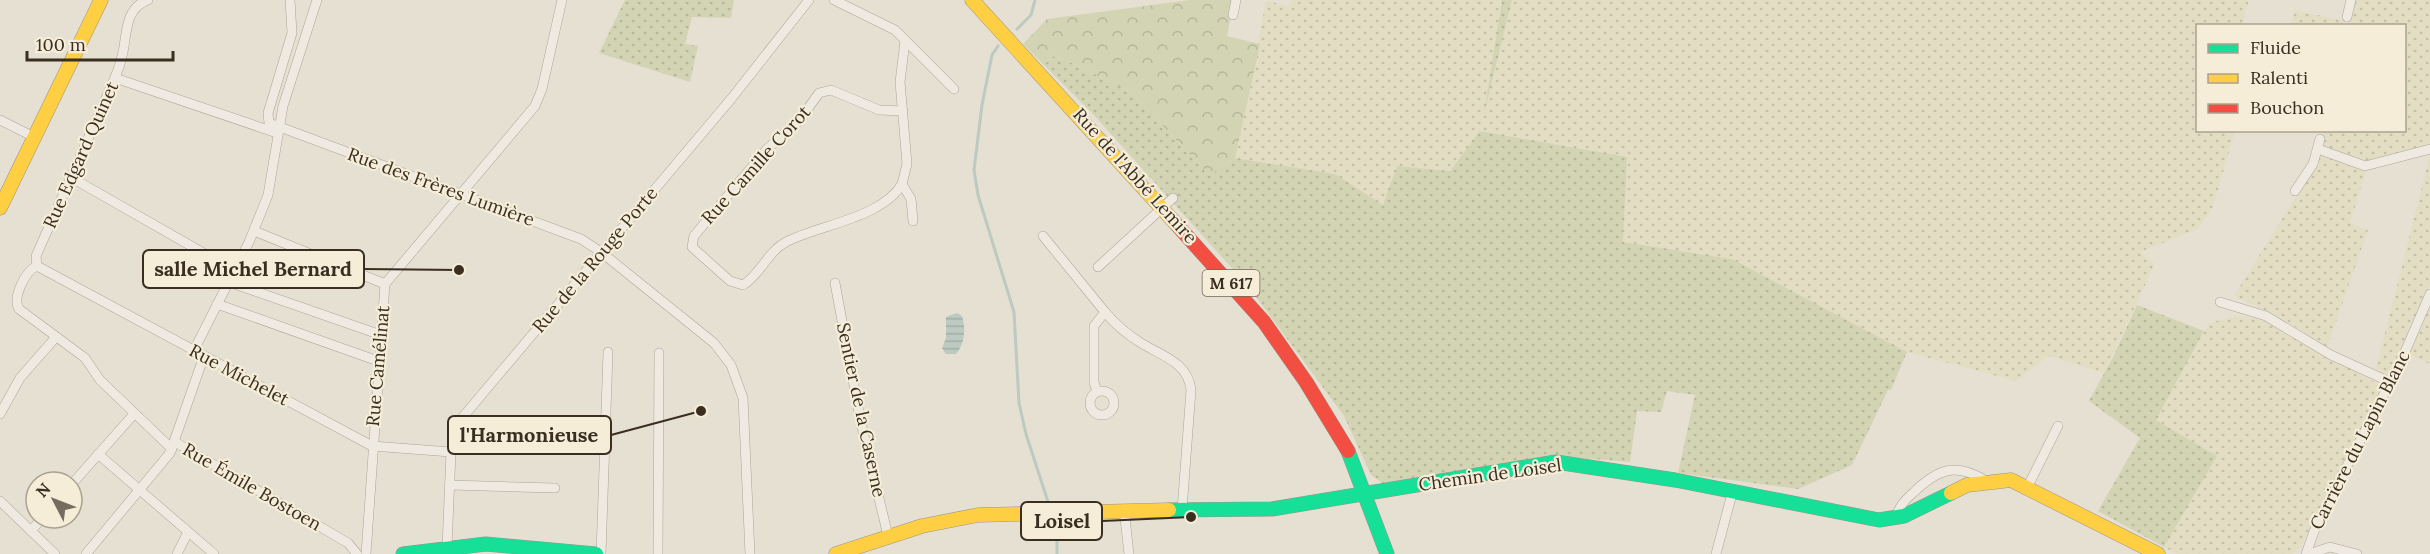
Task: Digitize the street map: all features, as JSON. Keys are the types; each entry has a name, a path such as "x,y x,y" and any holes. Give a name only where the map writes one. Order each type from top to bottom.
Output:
{"street":[{"path":"0,208 100,0"},
{"name":"Rue Edgard Quinet","path":"56,337 16,304 28,273 37,266 36,256 115,78 123,55 126,26 135,9 148,0"},
{"path":"277,130 269,123 267,117 291,33 291,0"},
{"path":"194,351 254,231 268,195 277,130 317,0"},
{"path":"385,284 538,101 562,0"},
{"name":"Rue de la Rouge Porte","path":"447,547 451,452 465,414 731,99 809,0"},
{"path":"834,0 890,27 917,50 954,89"},
{"name":"Rue de l'Abbé Lemire","path":"972,0 1017,50 1058,104 1164,206 1279,355 1328,430 1362,495 1388,554"},
{"path":"1233,15 1236,0"},
{"path":"2347,17 2351,0"},
{"path":"905,41 900,76 907,164 902,184 911,199 913,221"},
{"name":"Rue des Frères Lumière","path":"115,78 277,130 460,194 574,236 601,252 714,343 734,370 744,398 750,554"},
{"name":"Rue Camille Corot","path":"902,184 891,197 866,211 782,244 743,285 729,281 692,247 694,236 767,149 799,121 819,93 831,90 879,110 903,111"},
{"path":"0,120 34,137"},
{"path":"2295,192 2307,176 2319,144 2365,166 2430,149"},
{"path":"72,178 235,271"},
{"path":"1098,267 1164,206"},
{"name":"Rue Camélinat","path":"254,231 385,284 366,554"},
{"path":"1043,236 1105,312 1132,338 1176,363 1189,380 1191,390 1182,510"},
{"name":"Rue Michelet","path":"37,266 372,446 451,452"},
{"path":"229,282 381,335"},
{"name":"Sentier de la Caserne","path":"835,283 861,423 888,536"},
{"name":"Carrière du Lapin Blanc","path":"2307,554 2316,526 2390,382 2430,294"},
{"path":"2220,302 2266,316 2331,355 2390,382"},
{"path":"217,304 378,361"},
{"path":"1096,392 1094,326 1105,312"},
{"path":"0,414 20,378 56,337"},
{"name":"Rue Émile Bostoen","path":"56,337 85,358 100,380 134,414 174,446 348,543 357,554"},
{"path":"601,554 608,352"},
{"path":"658,352 658,554"},
{"path":"86,554 174,446 204,356"},
{"path":"84,470 134,414"},
{"path":"2028,486 2058,426"},
{"path":"98,454 214,554"},
{"name":"Chemin de Loisel","path":"836,554 888,536 961,518 1032,512 1124,509 1266,510 1564,462 1733,490 1865,519 1896,518 1960,488 1986,481 2011,480 2028,486 2158,554"},
{"path":"1896,518 1902,503 1938,472 1964,471 1986,481"},
{"path":"450,485 555,488"},
{"path":"1716,554 1733,490"},
{"name":"Rue de l'Abbé Lemire","path":"1362,495 1378,554"},
{"path":"0,501 55,554"},
{"path":"1124,509 1129,554"},
{"path":"177,554 188,532"},
{"path":"404,554 447,547 515,545 596,554"},
{"path":"2307,554 2330,547 2357,554"}],"shaded area":[{"path":"1292,0 1502,0 1486,104 1512,0 2249,0 2242,24 2196,24 2196,132 2235,132 2213,207 2198,229 2140,252 2155,264 2104,373 2048,356 2016,381 1907,352 1732,259 1623,242 1626,157 1481,131 1450,171 1397,166 1383,205 1335,174 1235,158 1266,1 1290,6"},
{"path":"2356,0 2430,0 2430,153 2368,164 2350,223 2368,230 2327,348 2282,318 2234,296 2321,156 2323,132 2406,132 2406,24 2349,24"},
{"path":"2295,10 2345,21 2344,24 2291,24"},
{"path":"2430,155 2430,285 2389,375 2376,369"},
{"path":"2430,306 2430,364 2409,355"},
{"path":"957,313 962,316 963,341 956,354 946,354 942,348 946,338 946,317"},
{"path":"2236,316 2256,318 2273,325 2383,387 2300,548 2292,554 2177,554 2164,547 2217,456 2156,420 2209,323"}],"green space":[{"path":"625,0 734,0 731,18 692,17 685,44 698,46 690,82 599,53"},
{"path":"1190,0 1234,0 1227,36 1260,44 1235,158 1209,175 1130,91 1055,55 1044,65 1023,44 1047,19"},
{"path":"1502,0 1512,0 1484,114"},
{"path":"1055,55 1130,91 1209,175 1235,158 1335,174 1383,205 1397,166 1450,171 1480,131 1627,157 1623,242 1732,259 1907,352 1891,390 1888,390 1852,465 1798,489 1678,473 1695,395 1667,391 1661,412 1637,411 1630,462 1557,456 1385,485 1371,475 1344,416 1248,286 1092,113 1044,65"},
{"path":"2137,305 2204,331 2156,420 2217,456 2164,547 2098,511 2140,438 2089,401"}],"waterway":[{"path":"1017,29 1031,15 1035,0"},
{"path":"998,46 992,55 982,105 974,170 978,195 1014,312 1019,403 1026,434 1050,508"},
{"path":"1051,515 1057,537 1057,554"}],"traffic: fast":[{"path":"1348,451 1387,554"},
{"path":"1169,510 1272,509 1556,462 1675,480 1879,520 1904,516 1951,493"},
{"path":"403,554 486,544 596,554"}],"traffic: slow":[{"path":"0,208 101,0"},
{"path":"972,0 1177,225"},
{"path":"1951,493 1967,485 2011,480 2158,554"},
{"path":"836,554 922,526 978,515 1169,510"}],"traffic: jam":[{"path":"1177,225 1264,322 1306,382 1348,451"}],"place":[{"name":"salle Michel Bernard","path":"459,270"},
{"name":"l'Harmonieuse","path":"701,411"},
{"name":"Loisel","path":"1191,517"}]}
